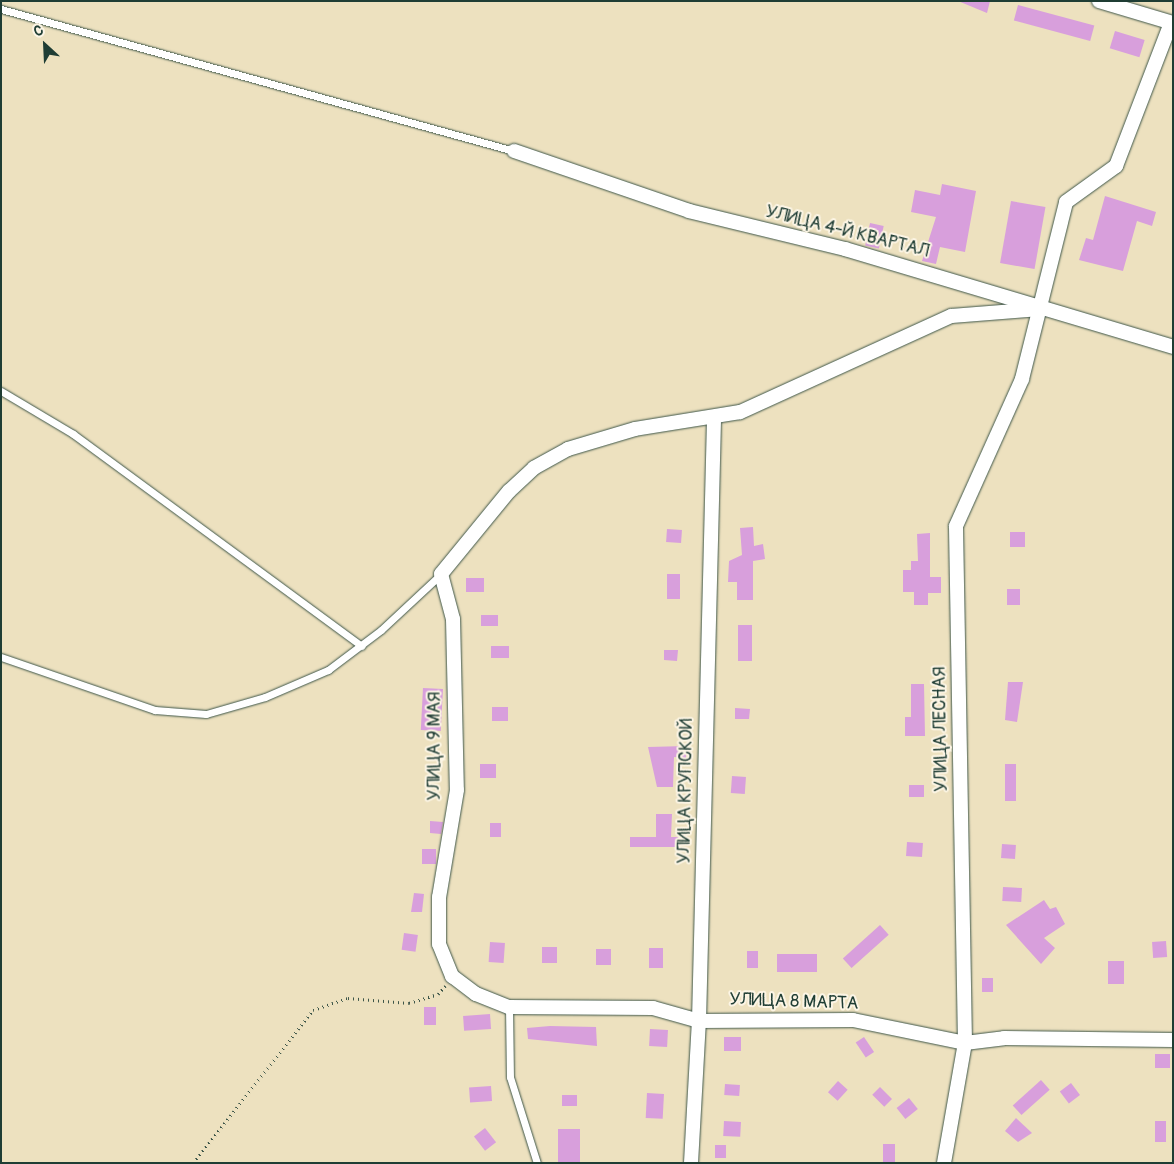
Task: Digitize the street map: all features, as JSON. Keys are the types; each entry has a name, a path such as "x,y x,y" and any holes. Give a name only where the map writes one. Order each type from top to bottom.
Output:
{"street":[{"path":"1099,1 1172,23"},
{"name":"УЛИЦА ЛЕСНАЯ","path":"944,1163 965,1043 956,526 1015,397 1040,309 1066,202 1116,166 1172,23"},
{"name":"УЛИЦА 4-Й КВАРТАЛ","path":"514,150 689,211 845,249 1040,309 1173,347"},
{"path":"441,574 509,491 550,457 635,429 714,420 740,412 951,316 1040,309"},
{"name":"УЛИЦА КРУПСКОЙ","path":"691,1163 699,1021 714,420"},
{"name":"УЛИЦА 9 МАЯ","path":"441,574 453,619 457,790 439,897 439,944 452,976"},
{"name":"УЛИЦА 8 МАРТА","path":"452,976 476,994 509,1007 653,1008 699,1021 853,1020 965,1043 1004,1038 1173,1040"}],"lane":[{"path":"1,9 514,150"},
{"path":"1,392 73,434 362,646"},
{"path":"1,657 155,710 190,716 265,697 328,670 362,646 441,574"},
{"path":"509,1007 510,1077 537,1163"}],"path":[{"path":"193,1163 313,1010 348,998 409,1003 438,994 452,976"}],"building":[{"path":"958,1 990,1 987,13"},
{"path":"1018,5 1094,25 1090,41 1014,20"},
{"path":"1115,31 1145,40 1139,57 1110,48"},
{"path":"942,184 976,191 965,252 940,247 936,264 922,261 936,217 911,212 915,190 940,195"},
{"path":"1105,196 1156,212 1152,226 1137,221 1123,271 1079,260 1086,238 1093,240"},
{"path":"1011,201 1045,207 1035,269 1000,263"},
{"path":"870,223 884,226 879,248 865,245"},
{"path":"753,527 754,546 763,544 765,559 753,561 753,600 737,600 737,582 728,582 729,561 742,555 740,528"},
{"path":"667,529 682,530 681,543 666,542"},
{"path":"1010,532 1025,532 1025,547 1010,547"},
{"path":"930,533 930,577 941,577 941,593 928,593 928,605 914,605 914,592 903,592 903,570 911,570 911,561 918,561 917,534"},
{"path":"667,574 680,574 680,599 667,599"},
{"path":"466,578 484,578 484,592 466,592"},
{"path":"1007,589 1020,589 1020,605 1007,605"},
{"path":"481,615 498,615 498,626 481,626"},
{"path":"738,625 752,625 752,661 738,661"},
{"path":"491,646 509,646 509,658 491,658"},
{"path":"664,650 678,650 677,661 664,660"},
{"path":"1008,682 1023,682 1017,722 1005,720"},
{"path":"911,684 924,684 925,736 905,736 905,717 911,717"},
{"path":"423,688 443,689 441,731 421,730"},
{"path":"492,707 508,707 508,721 492,721"},
{"path":"735,708 750,709 749,719 735,719"},
{"path":"686,746 686,758 674,757 673,787 657,787 648,747"},
{"path":"480,764 496,764 496,778 480,778"},
{"path":"1005,764 1016,764 1016,801 1005,801"},
{"path":"732,776 746,777 745,794 731,793"},
{"path":"909,785 924,785 924,797 909,797"},
{"path":"656,814 672,814 671,837 678,837 678,847 630,847 630,837 656,837"},
{"path":"430,821 443,822 441,834 430,833"},
{"path":"490,823 501,823 501,837 490,837"},
{"path":"907,842 923,843 922,857 906,856"},
{"path":"1002,844 1016,845 1015,859 1001,858"},
{"path":"422,849 436,849 436,864 422,864"},
{"path":"1003,887 1022,888 1021,902 1002,901"},
{"path":"414,893 424,894 422,912 411,912"},
{"path":"1044,900 1050,909 1056,907 1065,924 1044,938 1055,948 1041,964 1006,925"},
{"path":"880,925 889,935 852,968 843,958"},
{"path":"404,933 418,935 415,952 402,950"},
{"path":"1166,941 1167,957 1153,958 1152,942"},
{"path":"490,942 505,943 504,963 489,962"},
{"path":"542,947 557,947 557,963 542,963"},
{"path":"649,948 663,948 663,968 649,968"},
{"path":"596,949 611,949 611,965 596,965"},
{"path":"747,951 758,951 758,968 747,968"},
{"path":"777,954 817,954 817,972 777,972"},
{"path":"1108,961 1124,961 1124,984 1108,984"},
{"path":"982,978 993,978 993,992 982,992"},
{"path":"424,1007 436,1007 436,1025 424,1025"},
{"path":"490,1014 491,1029 464,1031 463,1016"},
{"path":"550,1026 596,1027 597,1046 528,1039 527,1028"},
{"path":"650,1029 668,1030 667,1047 649,1046"},
{"path":"724,1037 741,1037 741,1051 724,1051"},
{"path":"864,1037 874,1052 866,1058 856,1043"},
{"path":"1155,1054 1170,1054 1170,1068 1155,1068"},
{"path":"1041,1080 1050,1090 1021,1115 1013,1105"},
{"path":"838,1081 848,1090 838,1101 828,1092"},
{"path":"1071,1083 1080,1095 1069,1103 1060,1091"},
{"path":"725,1084 740,1085 739,1096 724,1095"},
{"path":"491,1086 492,1101 470,1102 469,1088"},
{"path":"880,1087 892,1099 884,1107 872,1095"},
{"path":"647,1093 664,1094 663,1119 646,1118"},
{"path":"562,1095 577,1095 577,1106 562,1106"},
{"path":"909,1098 918,1109 905,1119 897,1108"},
{"path":"1016,1118 1032,1133 1018,1142 1005,1131"},
{"path":"724,1121 741,1122 740,1137 723,1136"},
{"path":"1155,1121 1166,1121 1166,1142 1155,1142"},
{"path":"485,1128 496,1142 485,1151 474,1137"},
{"path":"558,1129 580,1129 580,1163 558,1163"},
{"path":"883,1144 895,1144 895,1162 883,1162"},
{"path":"715,1145 726,1145 726,1158 715,1158"}]}
